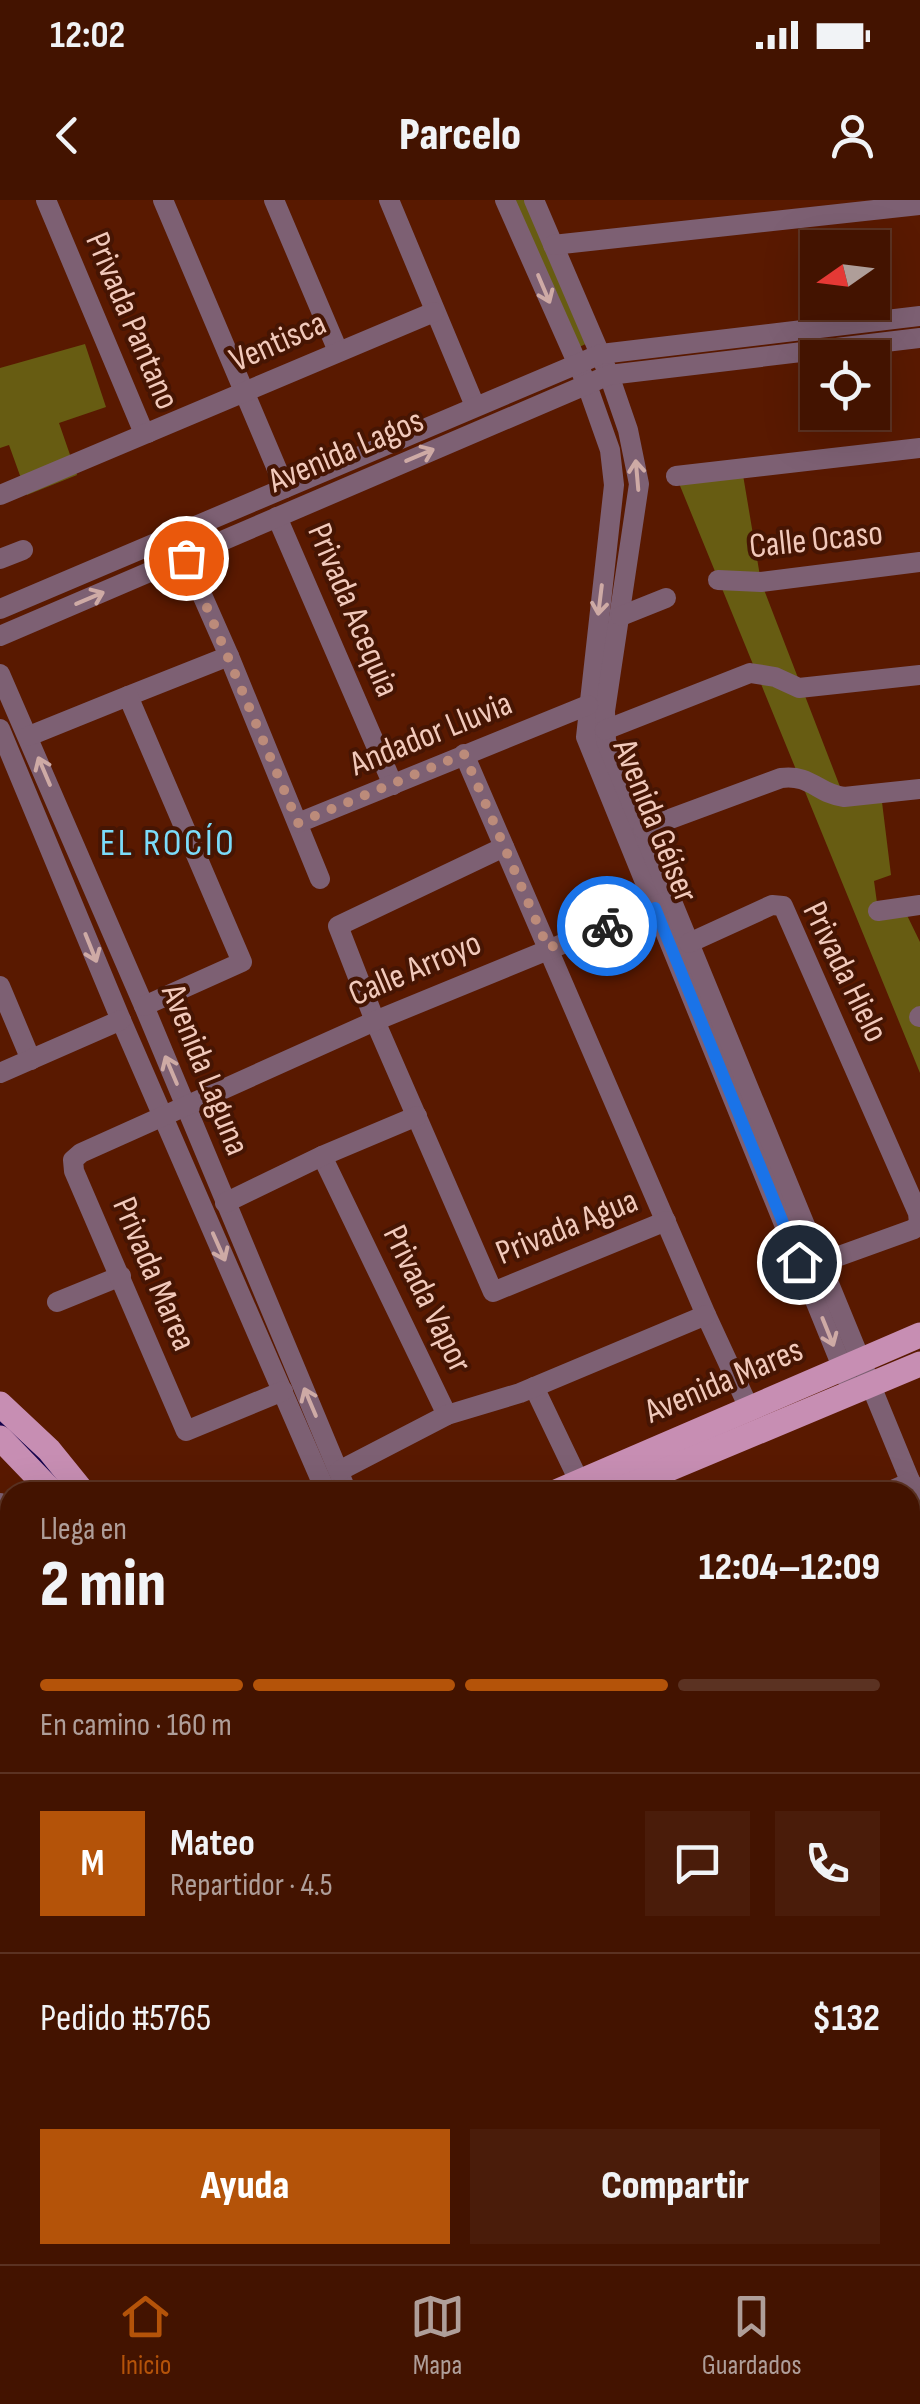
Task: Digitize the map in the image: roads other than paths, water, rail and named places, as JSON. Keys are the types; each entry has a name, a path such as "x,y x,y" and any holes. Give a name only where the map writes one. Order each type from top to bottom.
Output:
{"main road":[{"name":"Avenida Mares","path":"630,1482 749,1408 920,1335"},
{"name":"Avenida Mares","path":"583,1482 862,1388 920,1364"},
{"path":"0,1404 49,1450 75,1482"},
{"path":"0,1438 42,1482"}],"street":[{"name":"Privada Pantano","path":"46,200 142,430 148,433"},
{"path":"163,200 285,488"},
{"path":"274,200 338,350"},
{"path":"389,200 475,406"},
{"name":"Avenida Géiser","path":"506,200 610,450 614,484 596,693 606,741 643,830 663,903 689,943 755,1129 820,1263 851,1364"},
{"name":"Avenida Géiser","path":"534,200 609,375 628,430 640,484 621,616 586,737 663,903 851,1364 911,1482"},
{"path":"552,245 920,205"},
{"name":"Ventisca","path":"148,433 434,312"},
{"name":"Avenida Lagos","path":"0,609 601,354 920,316"},
{"name":"Avenida Lagos","path":"0,636 609,375 920,338"},
{"name":"Privada Pantano","path":"0,495 148,433"},
{"path":"676,476 920,448"},
{"path":"365,454 374,474"},
{"name":"Privada Acequia","path":"277,516 392,785"},
{"path":"609,526 634,528"},
{"path":"174,535 229,656 320,879"},
{"path":"0,559 23,550"},
{"name":"Calle Ocaso","path":"718,580 761,582 920,562"},
{"path":"621,616 666,598"},
{"path":"29,736 229,656"},
{"path":"606,730 756,672 800,688 920,675"},
{"name":"Avenida Laguna","path":"0,674 343,1482"},
{"name":"Andador Lluvia","path":"298,823 464,754 596,693"},
{"path":"128,696 242,962 144,1006"},
{"name":"Avenida Laguna","path":"2,740 322,1482"},
{"name":"Privada Agua","path":"464,754 666,1221 493,1292 338,926 504,847"},
{"path":"643,830 781,778 802,777 844,797 920,789"},
{"path":"65,884 88,875"},
{"name":"Calle Arroyo","path":"186,1107 375,1020 663,903"},
{"name":"Privada Hielo","path":"689,943 772,905 785,908 918,1213 919,1223 914,1229 820,1263"},
{"path":"878,911 920,905"},
{"path":"0,986 31,1060"},
{"path":"0,1073 121,1020"},
{"name":"Privada Marea","path":"186,1107 80,1152 73,1160 74,1171 186,1431 283,1391"},
{"path":"225,1203 417,1116"},
{"name":"Privada Vapor","path":"322,1156 447,1415 339,1470"},
{"path":"666,1221 749,1408"},
{"path":"57,1302 121,1276"},
{"path":"447,1415 534,1387 706,1314"},
{"path":"260,1340 279,1331"},
{"path":"534,1387 565,1482"}],"waterway":[{"path":"0,1422 58,1482"}],"district":[{"name":"EL ROCÍO","path":"168,843"}]}
